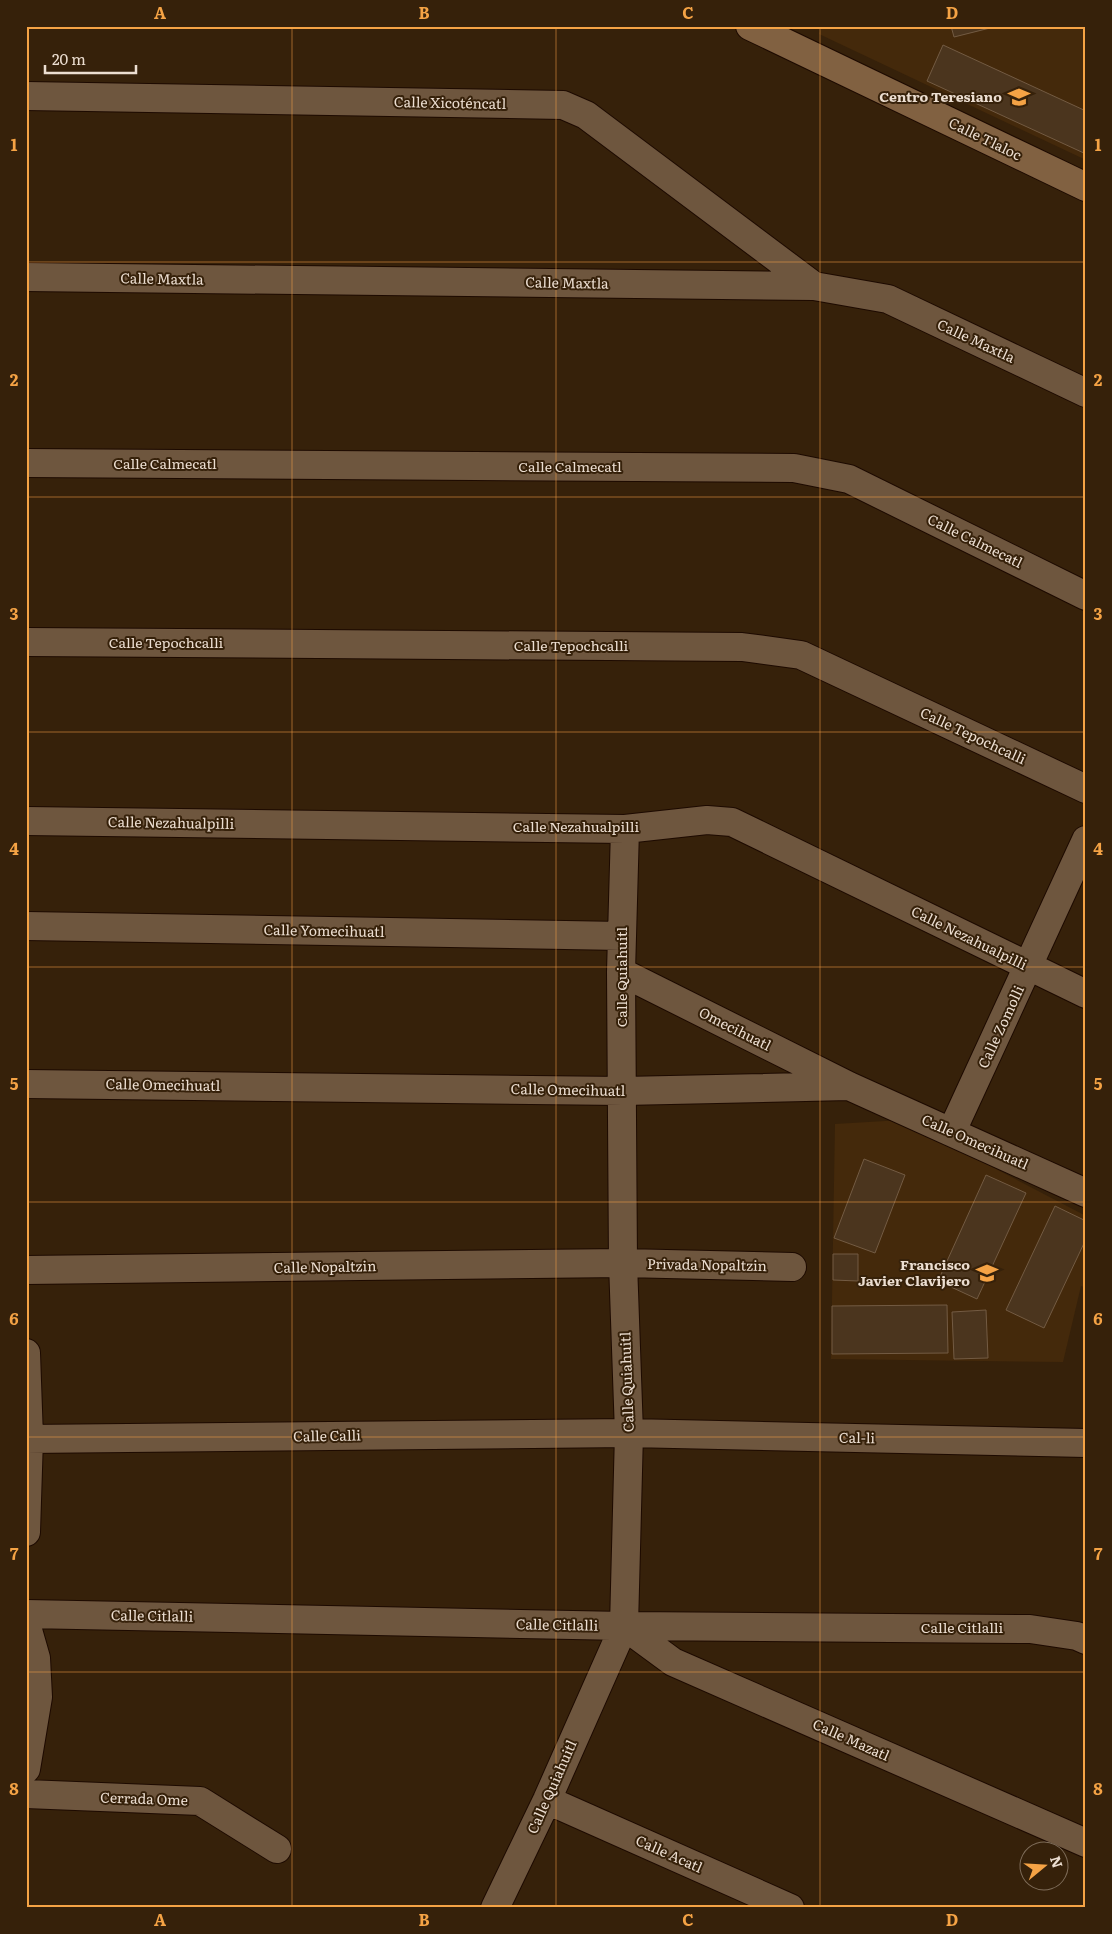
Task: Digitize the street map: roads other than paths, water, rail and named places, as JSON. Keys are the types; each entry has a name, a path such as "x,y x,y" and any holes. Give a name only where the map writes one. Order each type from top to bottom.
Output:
{"street":[{"name":"Calle Tlaloc","path":"750,26 1086,187"},
{"name":"Calle Xicoténcatl","path":"26,96 564,105 586,115 814,286"},
{"name":"Calle Maxtla","path":"26,277 814,286 888,299 1086,393"},
{"name":"Calle Calmecatl","path":"26,463 794,468 849,479 1086,596"},
{"name":"Calle Tepochcalli","path":"26,642 742,647 800,656 1086,790"},
{"name":"Calle Nezahualpilli","path":"26,821 625,829 707,820 732,822 1086,994"},
{"name":"Calle Quiahuitl","path":"495,1908 548,1800 624,1626 629,1433 623,1263 622,936 625,829"},
{"name":"Calle Zomolli","path":"952,1131 1086,840"},
{"name":"Calle Yomecihuatl","path":"26,926 622,936"},
{"name":"Omecihuatl","path":"622,972 849,1086"},
{"name":"Calle Omecihuatl","path":"26,1084 623,1091 849,1086 1086,1193"},
{"name":"Privada Nopaltzin","path":"623,1263 792,1267"},
{"name":"Calle Nopaltzin","path":"26,1270 623,1263"},
{"path":"26,1354 28,1439 26,1532"},
{"name":"Calle Calli","path":"28,1439 629,1433"},
{"name":"Cal-li","path":"629,1433 1086,1443"},
{"name":"Calle Citlalli","path":"26,1614 624,1626 1030,1629 1077,1636 1086,1640"},
{"path":"26,1623 36,1658 38,1697 26,1769"},
{"name":"Calle Mazatl","path":"624,1626 673,1662 1086,1843"},
{"name":"Cerrada Ome","path":"26,1794 200,1801 277,1849"},
{"name":"Calle Acatl","path":"548,1800 790,1908"}],"place":[{"name":"Centro Teresiano","path":"1019,97"},
{"name":"Francisco Javier Clavijero","path":"987,1273"}]}
